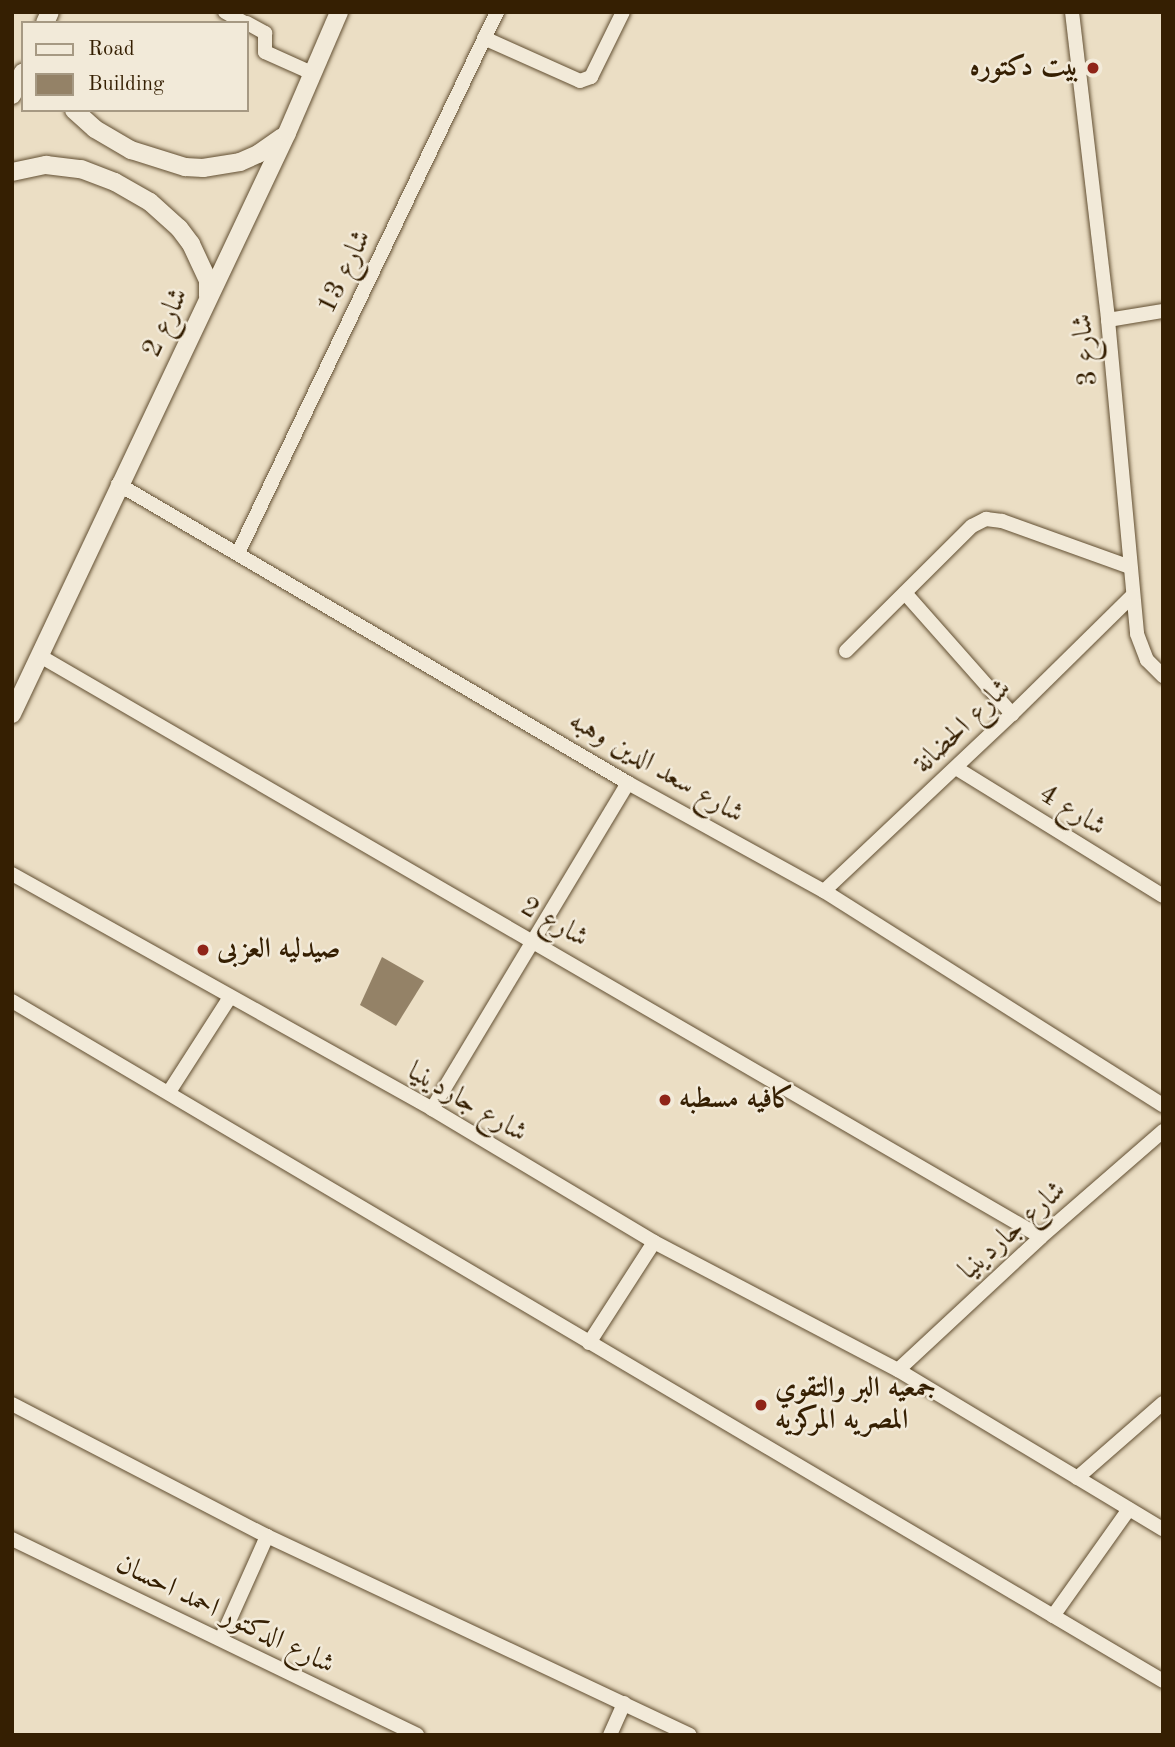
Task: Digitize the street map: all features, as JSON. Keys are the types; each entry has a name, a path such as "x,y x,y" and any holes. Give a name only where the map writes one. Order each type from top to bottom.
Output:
{"street":[{"path":"225,12 242,21"},
{"name":"شارع 2","path":"12,714 118,484 287,133 338,12"},
{"name":"شارع 13","path":"238,553 497,12"},
{"path":"484,38 580,81 592,77 623,12"},
{"name":"شارع 3","path":"1072,12 1108,320 1132,596 1140,648 1147,660 1163,676"},
{"path":"248,24 264,33 265,52 312,73"},
{"path":"12,95 21,76"},
{"path":"76,112 95,129 131,150 185,167 213,167 240,162 274,145 287,133"},
{"path":"12,172 46,165 81,169 115,182 150,202 179,228 191,244 208,280 208,296"},
{"path":"1108,320 1163,312"},
{"name":"شارع سعد الدين وهبه","path":"118,484 628,783 824,891 1163,1105"},
{"path":"846,651 972,526 985,519 1002,521 1130,566"},
{"path":"905,593 1013,714"},
{"name":"شارع الحضانة","path":"824,891 1013,714 1132,596"},
{"name":"شارع 2","path":"40,656 1041,1237"},
{"name":"شارع 4","path":"956,768 1163,896"},
{"path":"432,1110 628,783"},
{"name":"شارع جاردينيا","path":"12,874 432,1110 654,1242 898,1370 1163,1530"},
{"path":"169,1092 230,997"},
{"path":"12,1001 1163,1681"},
{"name":"شارع جاردينيا","path":"898,1370 1041,1237 1163,1130"},
{"path":"589,1343 654,1242"},
{"path":"12,1404 267,1536 690,1735"},
{"path":"1077,1478 1163,1404"},
{"path":"1053,1616 1129,1509"},
{"path":"221,1639 267,1536"},
{"name":"شارع الدكتور احمد احسان","path":"12,1539 416,1735"},
{"path":"610,1735 624,1703"}],"building":[{"path":"382,957 424,981 396,1026 360,1005"}],"place":[{"name":"بيت دكتوره","path":"1093,68"},
{"name":"صيدليه العزبى","path":"203,950"},
{"name":"كافيه مسطبه","path":"665,1100"},
{"name":"جمعيه البر والتقوي المصريه المركزيه","path":"761,1405"}]}
